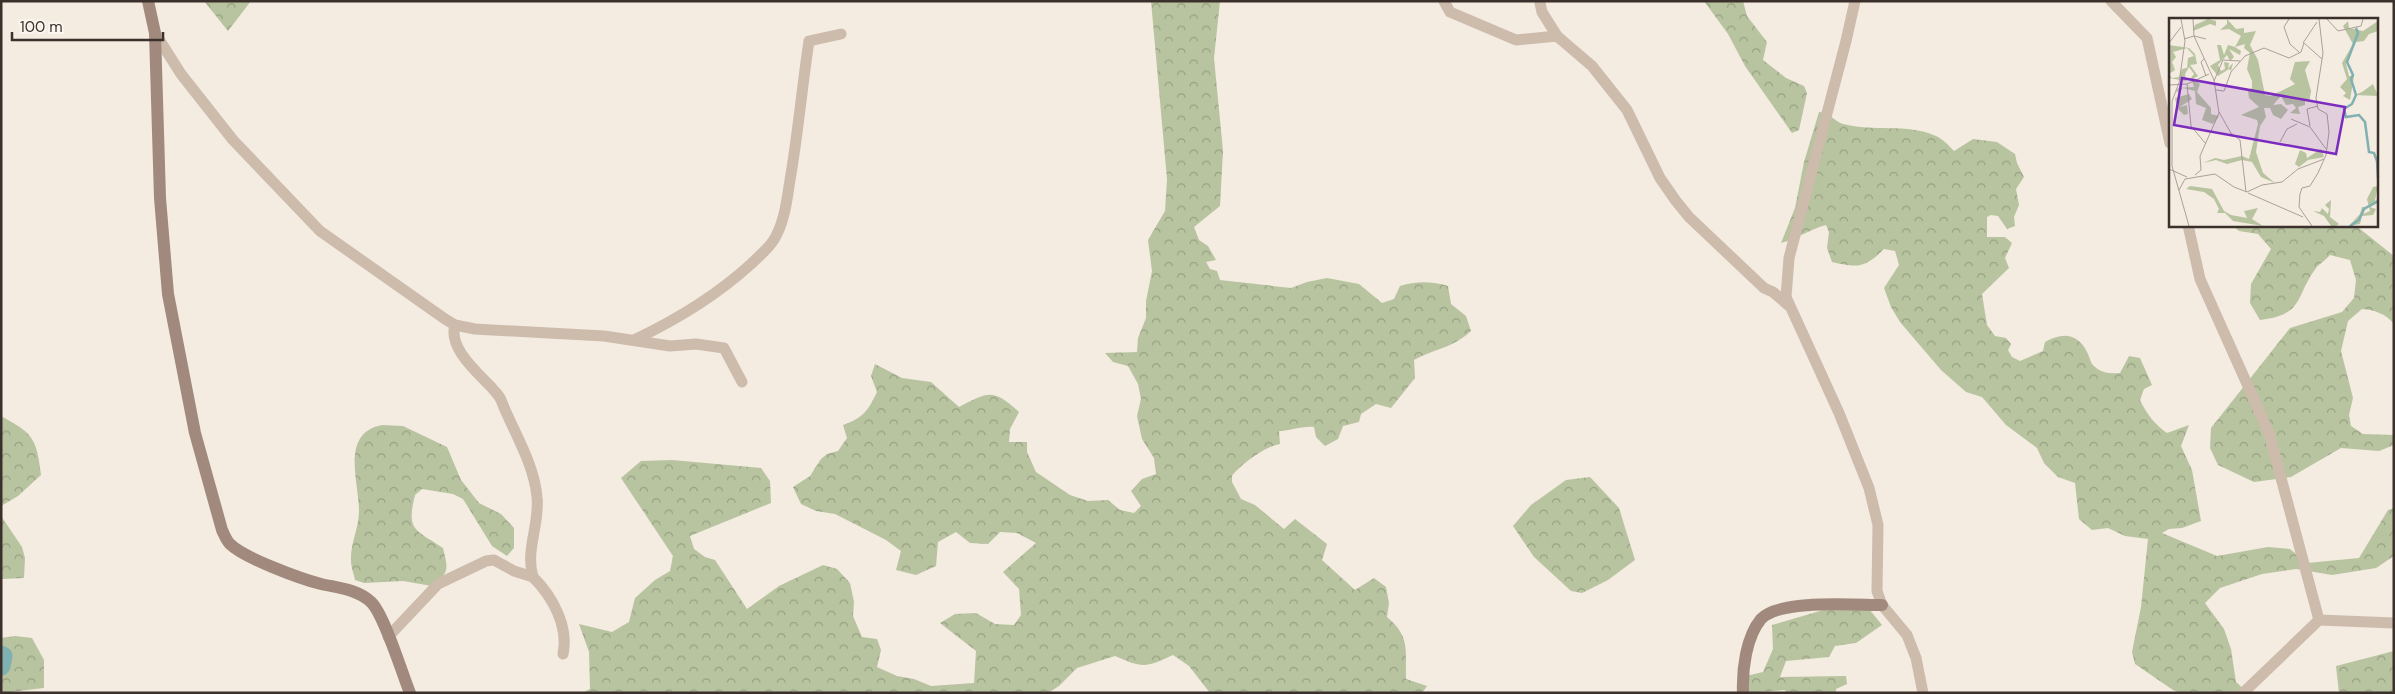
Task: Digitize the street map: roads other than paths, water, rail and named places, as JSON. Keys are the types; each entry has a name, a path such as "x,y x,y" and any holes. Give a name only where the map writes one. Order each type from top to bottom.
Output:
{"street":[{"path":"148,1 156,33 160,207 168,294 194,433 222,530 229,544 283,571 312,582 354,591 373,603 381,618 410,693"},
{"path":"1444,1 1450,12 1516,40 1557,36"},
{"path":"1855,1 1789,258 1785,290 1790,306 1839,413 1874,504 1878,525 1876,581 1882,605 1908,634 1916,658 1923,693"},
{"path":"2112,1 2146,38 2169,140"},
{"path":"1540,3 1550,27 1557,36 1592,66 1628,110 1660,178 1689,217 1764,288 1773,292 1790,306"},
{"path":"156,33 180,74 233,140 320,231 340,247 455,325 475,330 604,336 670,346 696,344 724,348 742,382"},
{"path":"634,340 668,323 701,303 740,275 766,250 776,237 782,222 796,145 809,41 841,34"},
{"path":"2188,226 2200,279 2269,432 2319,620"},
{"path":"455,325 454,340 473,367 500,396 531,473 537,497 536,522 530,566 533,577"},
{"path":"388,637 438,584 486,561 494,560 514,571 533,577 547,591 564,632 564,654"},
{"path":"1743,693 1746,656 1751,639 1762,619 1768,614 1795,606 1882,605"},
{"path":"2243,693 2319,620 2394,623"}],"waterway":[{"path":"1,655 3,656 1,666"}]}
